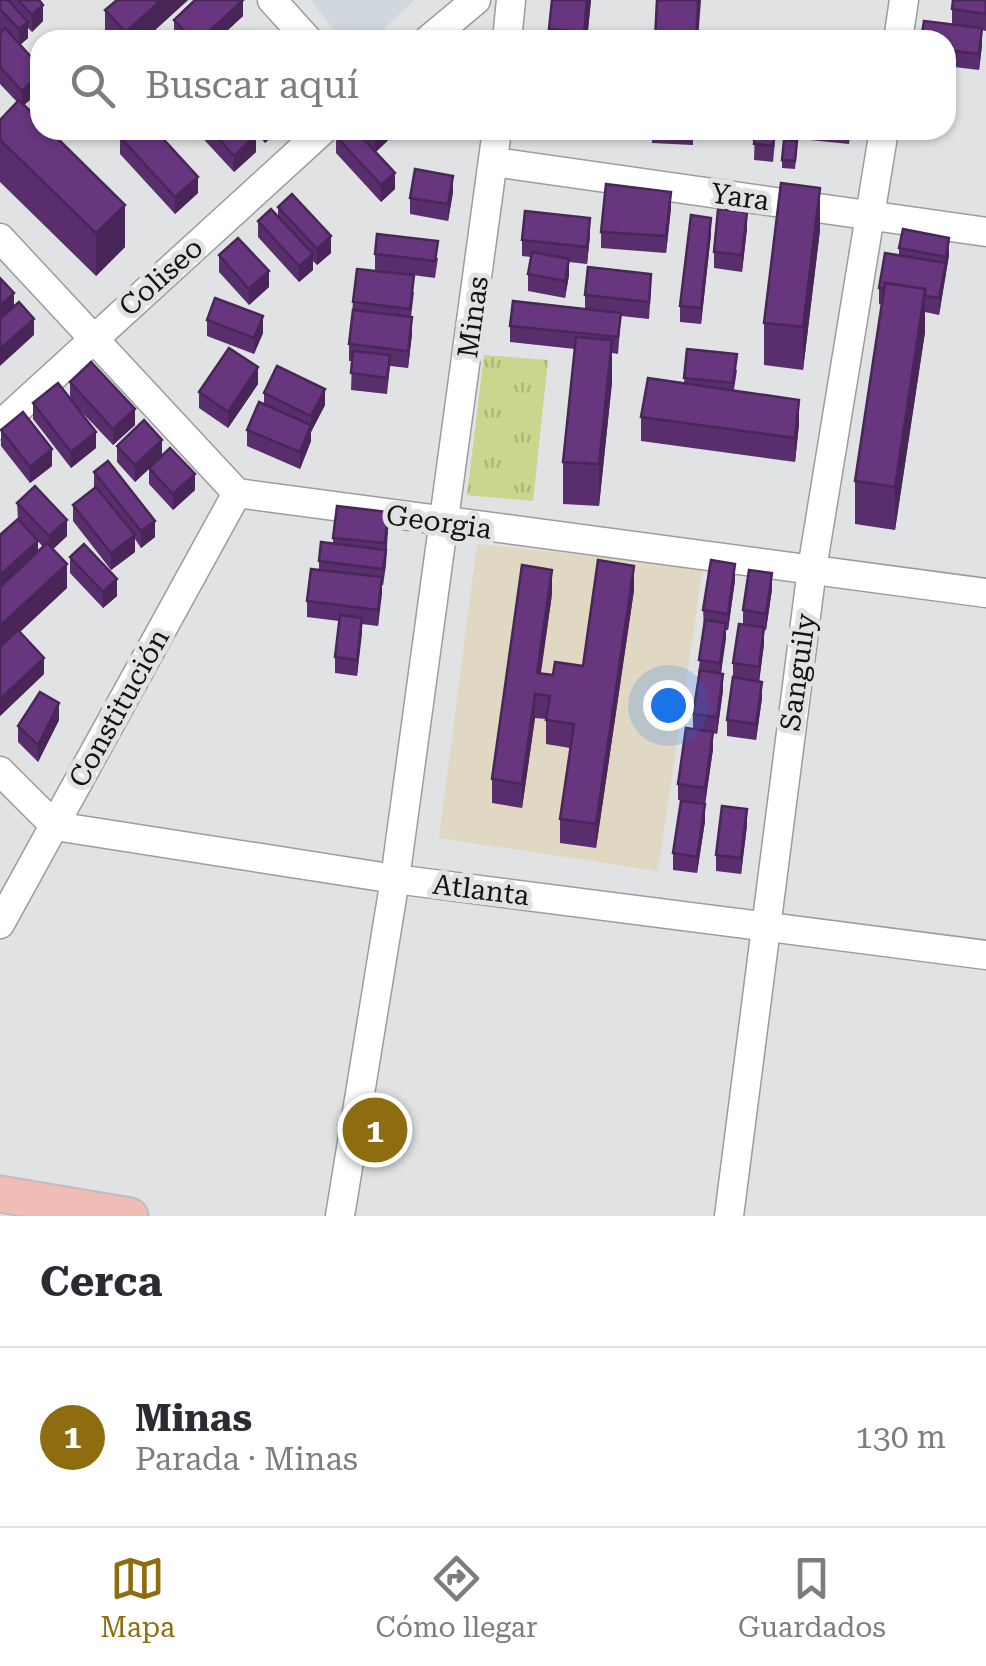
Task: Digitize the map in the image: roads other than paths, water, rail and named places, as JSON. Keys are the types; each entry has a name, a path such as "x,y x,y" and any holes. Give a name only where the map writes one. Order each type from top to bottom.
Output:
{"main road":[{"path":"0,1194 130,1216"}],"street":[{"path":"272,0 299,30"},
{"path":"440,30 476,0"},
{"path":"507,30 511,0"},
{"path":"900,30 904,0"},
{"name":"Coliseo","path":"0,424 312,140"},
{"name":"Minas","path":"340,1216 395,879 496,140"},
{"name":"Sanguily","path":"729,1216 812,569 883,140"},
{"name":"Yara","path":"494,162 986,232"},
{"path":"0,238 238,492"},
{"name":"Georgia","path":"238,492 445,523 986,593"},
{"name":"Constitución","path":"0,924 238,492"},
{"path":"0,771 55,826"},
{"name":"Atlanta","path":"55,826 395,879 986,955"}],"place":[{"name":"Minas","path":"375,1130"}]}
